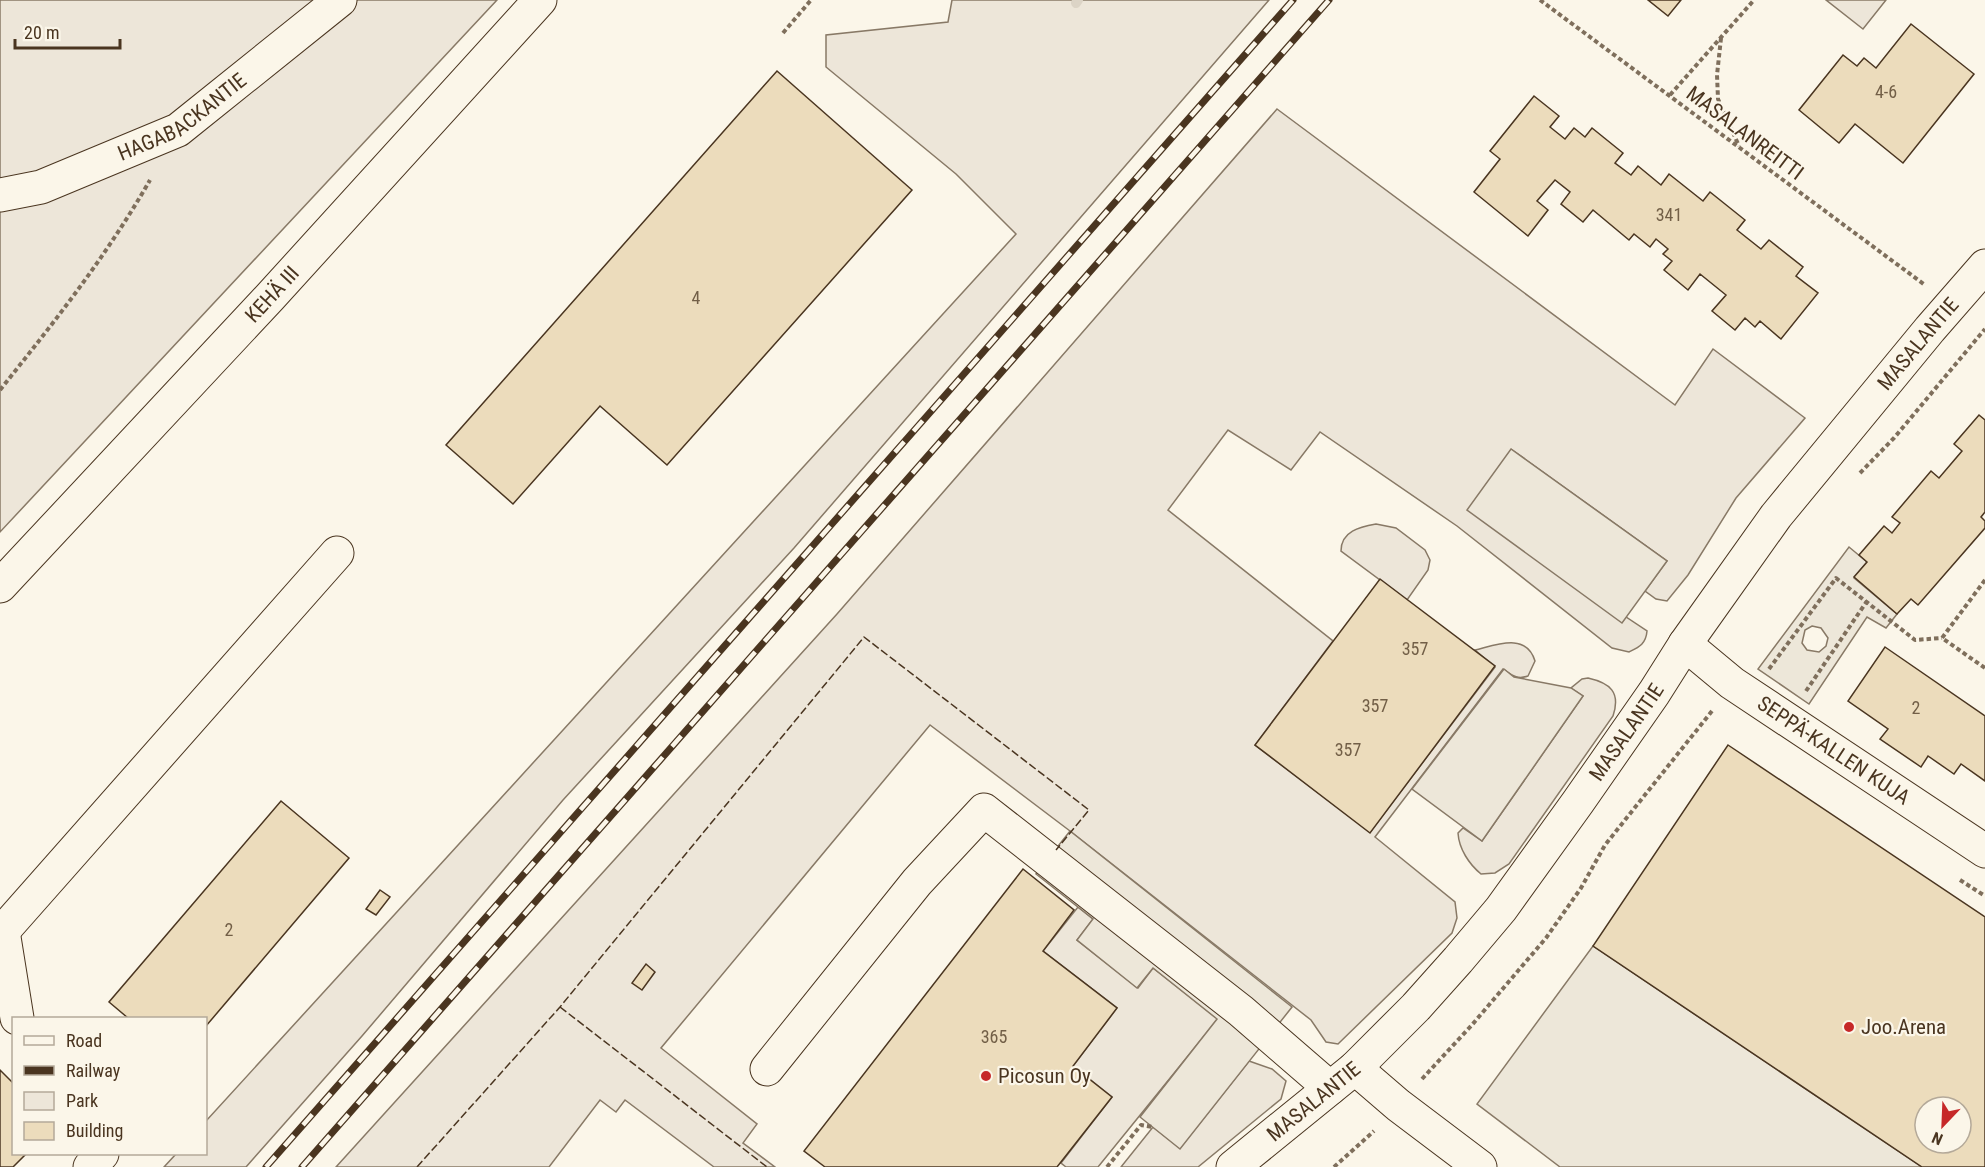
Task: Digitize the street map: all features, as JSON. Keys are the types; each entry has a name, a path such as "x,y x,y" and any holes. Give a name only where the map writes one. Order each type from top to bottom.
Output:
{"main road":[{"name":"HAGABACKANTIE","path":"0,195 41,187 178,130 340,0"},
{"name":"KEHÄ III","path":"0,586 262,306 540,0"},
{"name":"MASALANTIE","path":"1233,1167 1342,1078 1416,1007 1501,909 1616,748 1685,644 1776,516 1985,266"},
{"path":"18,1017 2,929 337,554"},
{"name":"SEPPÄ-KALLEN KUJA","path":"1685,644 1732,683 1985,851"},
{"path":"767,1069 917,882 984,810 1241,1011 1342,1078 1398,1105 1480,1167"},
{"path":"90,1167 101,1155"}],"path":[{"path":"783,33 811,0"},
{"name":"MASALANREITTI","path":"1540,0 1932,291"},
{"path":"1670,95 1754,0"},
{"path":"1721,37 1717,75 1718,99 1739,147"},
{"path":"0,390 76,295 124,225 151,177"},
{"path":"1854,479 1893,438 1985,329"},
{"path":"1765,674 1836,578 1915,640 1942,638 1985,668"},
{"path":"1942,638 1985,580"},
{"path":"1801,699 1867,602"},
{"path":"1420,1082 1546,938 1581,888 1605,844 1711,711"},
{"path":"1107,1167 1141,1125 1153,1127"},
{"path":"1334,1167 1380,1126"}],"green space":[{"path":"0,0 497,0 0,532"},
{"path":"952,0 1269,0 794,548 563,800 362,1036 246,1167 164,1167 175,1155 207,1155 207,1120 1016,234 956,174 826,67 826,35 948,22"},
{"path":"1826,0 1886,0 1863,29"},
{"path":"1277,109 1675,405 1713,349 1805,418 1736,498 1688,575 1667,601 1656,599 1645,591 1667,561 1511,449 1622,622 1626,617 1647,631 1644,642 1629,652 1612,648 1457,526 1320,432 1291,470 1228,430 1168,510 1333,641 1255,745 1370,832 1495,667 1475,650 1518,643 1531,652 1535,661 1528,676 1518,677 1503,669 1375,837 1455,902 1457,918 1452,933 1338,1044 1326,1042 1311,1020 1070,831 930,725 661,1048 757,1124 743,1143 775,1167 714,1167 625,1100 616,1112 600,1100 549,1167 336,1167 837,614"},
{"path":"1376,524 1396,528 1425,550 1430,560 1428,570 1407,600 1341,551 1348,534"},
{"path":"1588,678 1612,690 1616,701 1613,716 1509,864 1495,873 1481,874 1465,856 1458,833 1463,828 1482,841 1583,696 1571,688 1582,679"},
{"path":"1078,907 1093,919 1077,940 1138,988 1153,968 1218,1019 1098,1167 1066,1167 1061,1163 1112,1097 1073,1066 1117,1008 1043,951"},
{"path":"1249,1061 1272,1069 1286,1081 1281,1099 1198,1167 1121,1167 1153,1127 1180,1148"}],"shaded area":[{"path":"1511,449 1667,561 1622,623 1467,510"},
{"path":"1849,547 1867,562 1854,578 1897,614 1886,628 1867,617 1809,704 1758,669","holes":["1812,626 1821,628 1828,638 1826,646 1819,652 1807,650 1802,643 1805,630"]},
{"path":"1504,669 1514,677 1571,688 1583,696 1482,841 1412,789"},
{"path":"1070,831 1292,1007 1180,1149 1140,1117 1217,1019 1153,968 1137,988 1077,940 1093,919 1036,874"},
{"path":"1593,946 1922,1167 1560,1167 1477,1104"}],"building":[{"path":"1648,0 1681,0 1668,16"},
{"path":"1911,24 1974,74 1903,163 1855,124 1839,143 1799,110 1843,55 1857,66 1864,58 1876,68"},
{"path":"777,71 912,190 667,465 600,406 513,504 446,445"},
{"path":"1534,96 1559,116 1550,127 1565,139 1574,128 1585,137 1592,128 1623,153 1615,163 1631,175 1638,166 1661,185 1669,174 1703,201 1710,192 1745,220 1737,230 1761,249 1769,240 1803,267 1796,276 1818,293 1781,339 1760,321 1755,327 1745,318 1735,330 1712,311 1726,295 1700,274 1688,290 1664,270 1672,261 1663,254 1668,249 1656,239 1650,247 1634,234 1629,240 1593,210 1583,222 1561,204 1570,192 1555,180 1537,201 1548,210 1528,236 1474,192 1500,159 1490,151"},
{"path":"1979,415 1985,420 1985,512 1981,517 1985,521 1985,528 1918,605 1911,599 1897,614 1854,577 1867,562 1859,555 1884,526 1892,533 1900,523 1892,517 1931,471 1939,478 1962,451 1954,444"},
{"path":"1380,579 1495,666 1370,833 1255,745"},
{"path":"1885,647 1985,716 1985,781 1961,764 1954,774 1928,756 1921,767 1880,739 1888,729 1848,701"},
{"name":"Joo.Arena","path":"1728,745 1985,917 1985,1167 1922,1167 1593,946"},
{"path":"281,801 349,858 207,1025 207,1017 127,1017 109,1002"},
{"path":"1023,869 1074,910 1043,951 1117,1008 1073,1066 1112,1097 1057,1167 825,1167 804,1151"},
{"path":"380,890 390,897 376,915 366,909"},
{"path":"646,964 655,972 642,990 632,983"},
{"path":"0,1070 12,1082 12,1155 25,1155 13,1167 0,1167"}],"railway":[{"path":"266,1167 1293,0"},
{"path":"302,1167 1329,0"}],"fence":[{"path":"417,1167 560,1007 864,637 1089,810 1056,850"},
{"path":"560,1007 767,1167"}],"place":[{"name":"Joo.Arena","path":"1849,1027"},
{"name":"Picosun Oy","path":"986,1076"}]}
